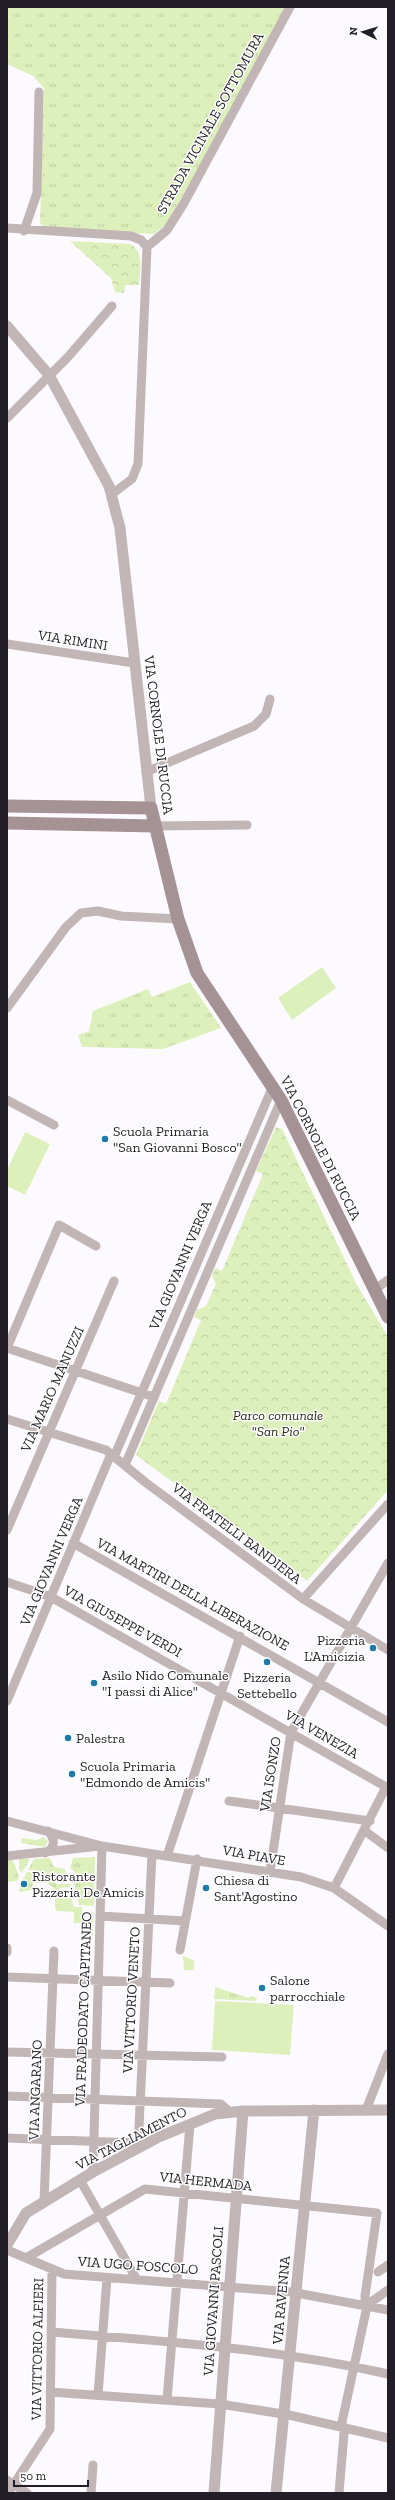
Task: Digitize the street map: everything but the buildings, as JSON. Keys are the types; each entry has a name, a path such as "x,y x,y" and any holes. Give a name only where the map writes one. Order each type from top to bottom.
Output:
{"main road":[{"path":"7,806 151,808"},
{"name":"VIA CORNOLE DI RUCCIA","path":"151,808 178,919 197,973 282,1100 388,1317"},
{"path":"7,823 155,826"}],"street":[{"name":"STRADA VICINALE SOTTOMURA","path":"146,247 167,230 184,203 290,7"},
{"path":"24,231 37,192 39,92"},
{"path":"7,228 24,231 131,236 141,240 146,247 138,464 132,479 112,494"},
{"path":"7,418 68,357 112,306"},
{"name":"VIA CORNOLE DI RUCCIA","path":"7,326 49,375 112,494 120,528 151,808"},
{"name":"VIA RIMINI","path":"7,644 134,663"},
{"path":"146,772 254,726 266,714 270,699"},
{"path":"155,826 248,825"},
{"path":"7,1008 66,927 81,913 98,911 121,916 178,919"},
{"name":"VIA GIOVANNI VERGA","path":"7,1701 73,1543 142,1392 273,1086"},
{"path":"7,1100 54,1126"},
{"name":"VIA GIOVANNI VERGA","path":"125,1465 282,1100"},
{"path":"96,1246 60,1225 7,1348 154,1397"},
{"path":"374,1290 388,1280"},
{"name":"VIA MARIO MANUZZI","path":"7,1530 114,1281"},
{"name":"VIA FRATELLI BANDIERA","path":"7,1419 106,1450 303,1599 388,1650"},
{"path":"303,1599 388,1504"},
{"name":"VIA MARTIRI DELLA LIBERAZIONE","path":"73,1543 240,1636 388,1722"},
{"name":"VIA ISONZO","path":"270,1872 291,1732 388,1562"},
{"name":"VIA GIUSEPPE VERDI","path":"7,1582 51,1597 222,1692"},
{"path":"167,1856 240,1636"},
{"name":"VIA VENEZIA","path":"222,1692 387,1788"},
{"path":"334,1888 387,1788"},
{"path":"229,1801 370,1820"},
{"path":"7,1821 102,1846"},
{"path":"45,1853 51,1850 54,1844 52,1836 48,1831"},
{"path":"365,1831 388,1848"},
{"path":"7,1856 102,1846"},
{"name":"VIA PIAVE","path":"102,1846 197,1859 301,1877 334,1888 388,1926"},
{"name":"VIA FRADEODATO CAPITANEO","path":"93,2172 102,1846"},
{"name":"VIA VITTORIO VENETO","path":"138,2148 152,1854"},
{"path":"180,1950 197,1859"},
{"path":"100,1916 185,1921"},
{"name":"VIA ANGARANO","path":"44,2202 48,2139 54,1951"},
{"path":"7,1977 170,1983"},
{"path":"7,2052 51,2051 96,2054 222,2057"},
{"path":"366,2110 388,2054"},
{"path":"7,2096 95,2098 221,2104 230,2112"},
{"name":"VIA RAVENNA","path":"276,2493 314,2110"},
{"name":"VIA TAGLIAMENTO","path":"19,2221 26,2213 93,2172 138,2148 215,2114 243,2111 388,2110"},
{"name":"VIA GIOVANNI PASCOLI","path":"214,2493 235,2198 243,2111"},
{"path":"167,2400 190,2124"},
{"path":"7,2138 135,2143 138,2148"},
{"path":"80,2180 137,2280"},
{"name":"VIA HERMADA","path":"26,2258 145,2189 377,2213 365,2296 367,2305"},
{"path":"7,2224 19,2221 16,2232 7,2246"},
{"name":"VIA UGO FOSCOLO","path":"7,2250 64,2274 137,2280 177,2281 296,2292 388,2310"},
{"path":"378,2272 388,2265"},
{"name":"VIA VITTORIO ALFIERI","path":"10,2482 50,2429 52,2270"},
{"path":"98,2395 107,2278"},
{"path":"339,2493 343,2427 367,2305 388,2290"},
{"path":"51,2332 225,2346 354,2366 388,2374"},
{"path":"50,2392 220,2404 284,2414 388,2438"},
{"path":"91,2493 93,2466"},
{"path":"8,2493 10,2482 27,2493"}],"green space":[{"path":"7,7 286,7 235,105 166,224 154,234 54,230 40,224 44,88 33,76 7,64"},
{"path":"70,241 130,244 135,247 140,256 141,268 139,285 125,285 124,293 115,292 111,278"},
{"path":"322,967 336,988 292,1020 278,998"},
{"path":"190,982 221,1028 163,1049 82,1047 78,1035 89,1031 93,1011 148,989 152,997"},
{"name":"Parco comunale \"San Pio\"","path":"276,1127 282,1129 357,1285 388,1337 388,1490 307,1581 136,1455 159,1401 166,1404 201,1320 194,1317 197,1310 206,1306 216,1284 212,1276 215,1268 222,1271 263,1174 256,1171"},
{"path":"25,1132 50,1144 25,1195 7,1186 7,1170"},
{"path":"43,1837 48,1841 45,1847 21,1843 22,1838 37,1840"},
{"path":"95,1857 94,1906 79,1905 73,1878 75,1872 70,1868 73,1858"},
{"path":"50,1858 54,1867 65,1869 66,1877 56,1879 56,1884 71,1884 70,1887 59,1888 59,1892 71,1898 74,1907 82,1907 83,1923 74,1923 74,1912 56,1911 54,1888 47,1883 33,1883 32,1890 19,1892 21,1882 27,1872 33,1872 33,1870 28,1870 34,1859"},
{"path":"19,1859 30,1859 22,1873 19,1869"},
{"path":"7,1860 13,1860 19,1877 17,1881 7,1882"},
{"path":"90,1912 94,1912 92,1941 90,1941 91,1924 87,1923"},
{"path":"183,1956 194,1960 194,1970 184,1970"},
{"path":"215,1987 249,1998 250,1996 257,1998 256,2001 214,1999"},
{"path":"215,2001 294,2005 290,2055 212,2050"}],"place":[{"name":"Scuola Primaria \"San Giovanni Bosco\"","path":"105,1139"},
{"name":"Pizzeria L'Amicizia","path":"373,1648"},
{"name":"Pizzeria Settebello","path":"267,1662"},
{"name":"Asilo Nido Comunale \"I passi di Alice\"","path":"94,1683"},
{"name":"Palestra","path":"68,1738"},
{"name":"Scuola Primaria \"Edmondo de Amicis\"","path":"72,1774"},
{"name":"Ristorante Pizzeria De Amicis","path":"24,1884"},
{"name":"Chiesa di Sant'Agostino","path":"206,1888"},
{"name":"Salone parrocchiale","path":"262,1988"}]}
